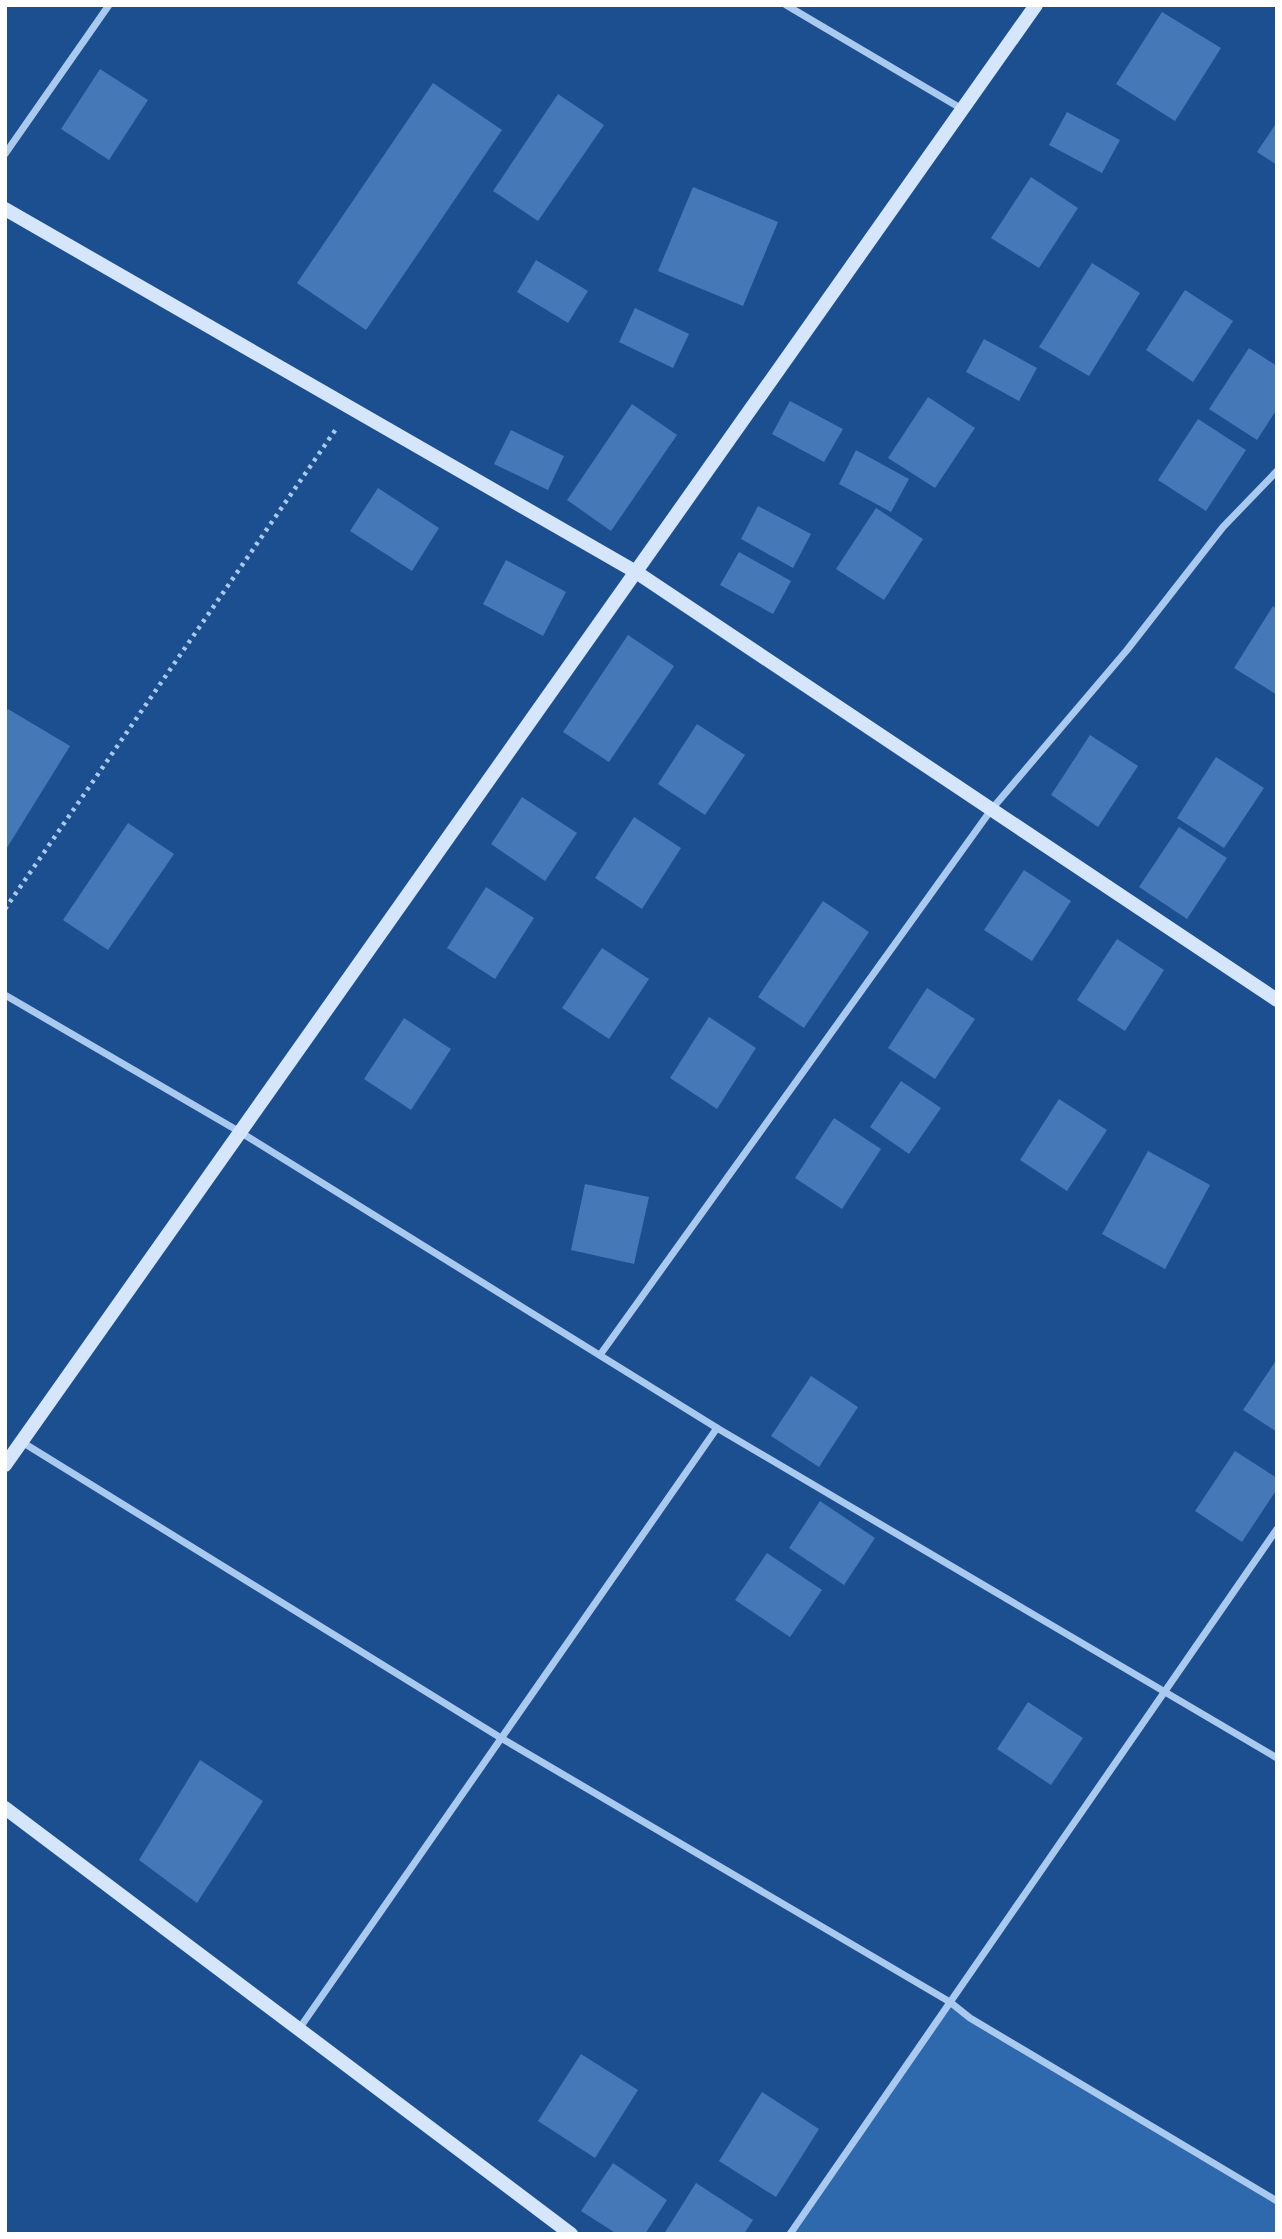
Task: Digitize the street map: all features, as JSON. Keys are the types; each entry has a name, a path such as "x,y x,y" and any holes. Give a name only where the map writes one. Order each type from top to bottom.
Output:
{"street":[{"path":"5,154 109,5"},
{"path":"786,5 962,109"},
{"path":"5,1465 1036,5"},
{"path":"5,209 636,572 1277,1000"},
{"path":"600,1355 991,810 1127,650 1223,527 1277,471"},
{"path":"5,995 240,1132 717,1428 1277,1758"},
{"path":"299,2029 717,1428"},
{"path":"22,1442 501,1738 950,2002 970,2018 1277,2201"},
{"path":"790,2234 1277,1529"},
{"path":"5,1808 571,2234"}],"path":[{"path":"5,909 351,408"}],"shaded area":[{"path":"950,2002 1277,2201 1277,2234 790,2234"}],"building":[{"path":"1162,12 1221,48 1175,121 1116,84"},
{"path":"100,69 148,100 109,160 61,129"},
{"path":"433,83 502,130 366,330 297,283"},
{"path":"558,94 604,125 538,221 493,191"},
{"path":"1067,112 1120,140 1102,173 1049,145"},
{"path":"1277,122 1277,165 1257,152"},
{"path":"1031,177 1078,208 1039,268 991,238"},
{"path":"693,187 778,222 743,306 658,271"},
{"path":"536,260 588,291 568,323 517,292"},
{"path":"1092,263 1140,293 1089,376 1039,347"},
{"path":"1185,290 1233,321 1193,382 1146,350"},
{"path":"635,308 689,334 673,368 619,342"},
{"path":"984,339 1037,368 1019,401 966,372"},
{"path":"1249,348 1277,366 1277,409 1257,440 1209,409"},
{"path":"928,397 975,428 935,488 888,458"},
{"path":"790,401 843,429 824,462 772,434"},
{"path":"632,404 677,435 611,531 567,500"},
{"path":"1198,419 1246,450 1206,511 1158,480"},
{"path":"511,430 564,456 548,490 494,464"},
{"path":"856,450 909,479 891,512 839,484"},
{"path":"378,488 439,528 412,571 350,531"},
{"path":"758,506 811,534 793,568 741,539"},
{"path":"876,508 923,539 884,600 836,569"},
{"path":"739,552 791,581 773,614 720,585"},
{"path":"506,560 566,592 543,636 483,604"},
{"path":"1273,606 1277,609 1277,695 1234,668"},
{"path":"628,635 674,666 609,762 563,732"},
{"path":"8,709 70,746 5,851 5,714"},
{"path":"697,724 745,755 705,815 658,784"},
{"path":"1090,735 1138,766 1098,827 1051,795"},
{"path":"1216,757 1264,788 1224,848 1177,818"},
{"path":"522,797 577,833 545,881 491,844"},
{"path":"634,817 681,848 642,909 595,878"},
{"path":"128,823 174,854 108,950 63,920"},
{"path":"1179,827 1227,858 1187,919 1139,887"},
{"path":"1024,870 1071,901 1032,961 984,930"},
{"path":"486,887 534,918 495,979 447,948"},
{"path":"823,901 869,932 804,1028 758,997"},
{"path":"1117,939 1164,970 1125,1031 1077,1000"},
{"path":"602,948 649,979 609,1039 562,1008"},
{"path":"927,988 975,1019 935,1079 888,1048"},
{"path":"709,1017 756,1048 717,1109 670,1078"},
{"path":"404,1018 451,1049 411,1110 364,1079"},
{"path":"901,1081 941,1108 909,1154 870,1127"},
{"path":"1059,1099 1107,1130 1067,1191 1020,1160"},
{"path":"834,1118 881,1149 842,1209 795,1178"},
{"path":"1148,1151 1210,1185 1165,1269 1102,1234"},
{"path":"585,1184 649,1197 634,1264 571,1250"},
{"path":"1275,1362 1277,1364 1277,1432 1243,1410"},
{"path":"811,1376 858,1407 819,1467 771,1436"},
{"path":"1235,1451 1277,1478 1277,1489 1242,1542 1195,1511"},
{"path":"820,1501 875,1538 844,1585 789,1548"},
{"path":"767,1553 822,1590 790,1637 735,1600"},
{"path":"1028,1702 1083,1738 1051,1785 997,1749"},
{"path":"200,1760 263,1801 197,1903 139,1860"},
{"path":"581,2054 638,2090 595,2158 538,2121"},
{"path":"762,2092 819,2129 776,2197 719,2161"},
{"path":"613,2163 667,2200 645,2234 617,2234 581,2211"},
{"path":"696,2183 753,2220 744,2234 664,2234"}]}
